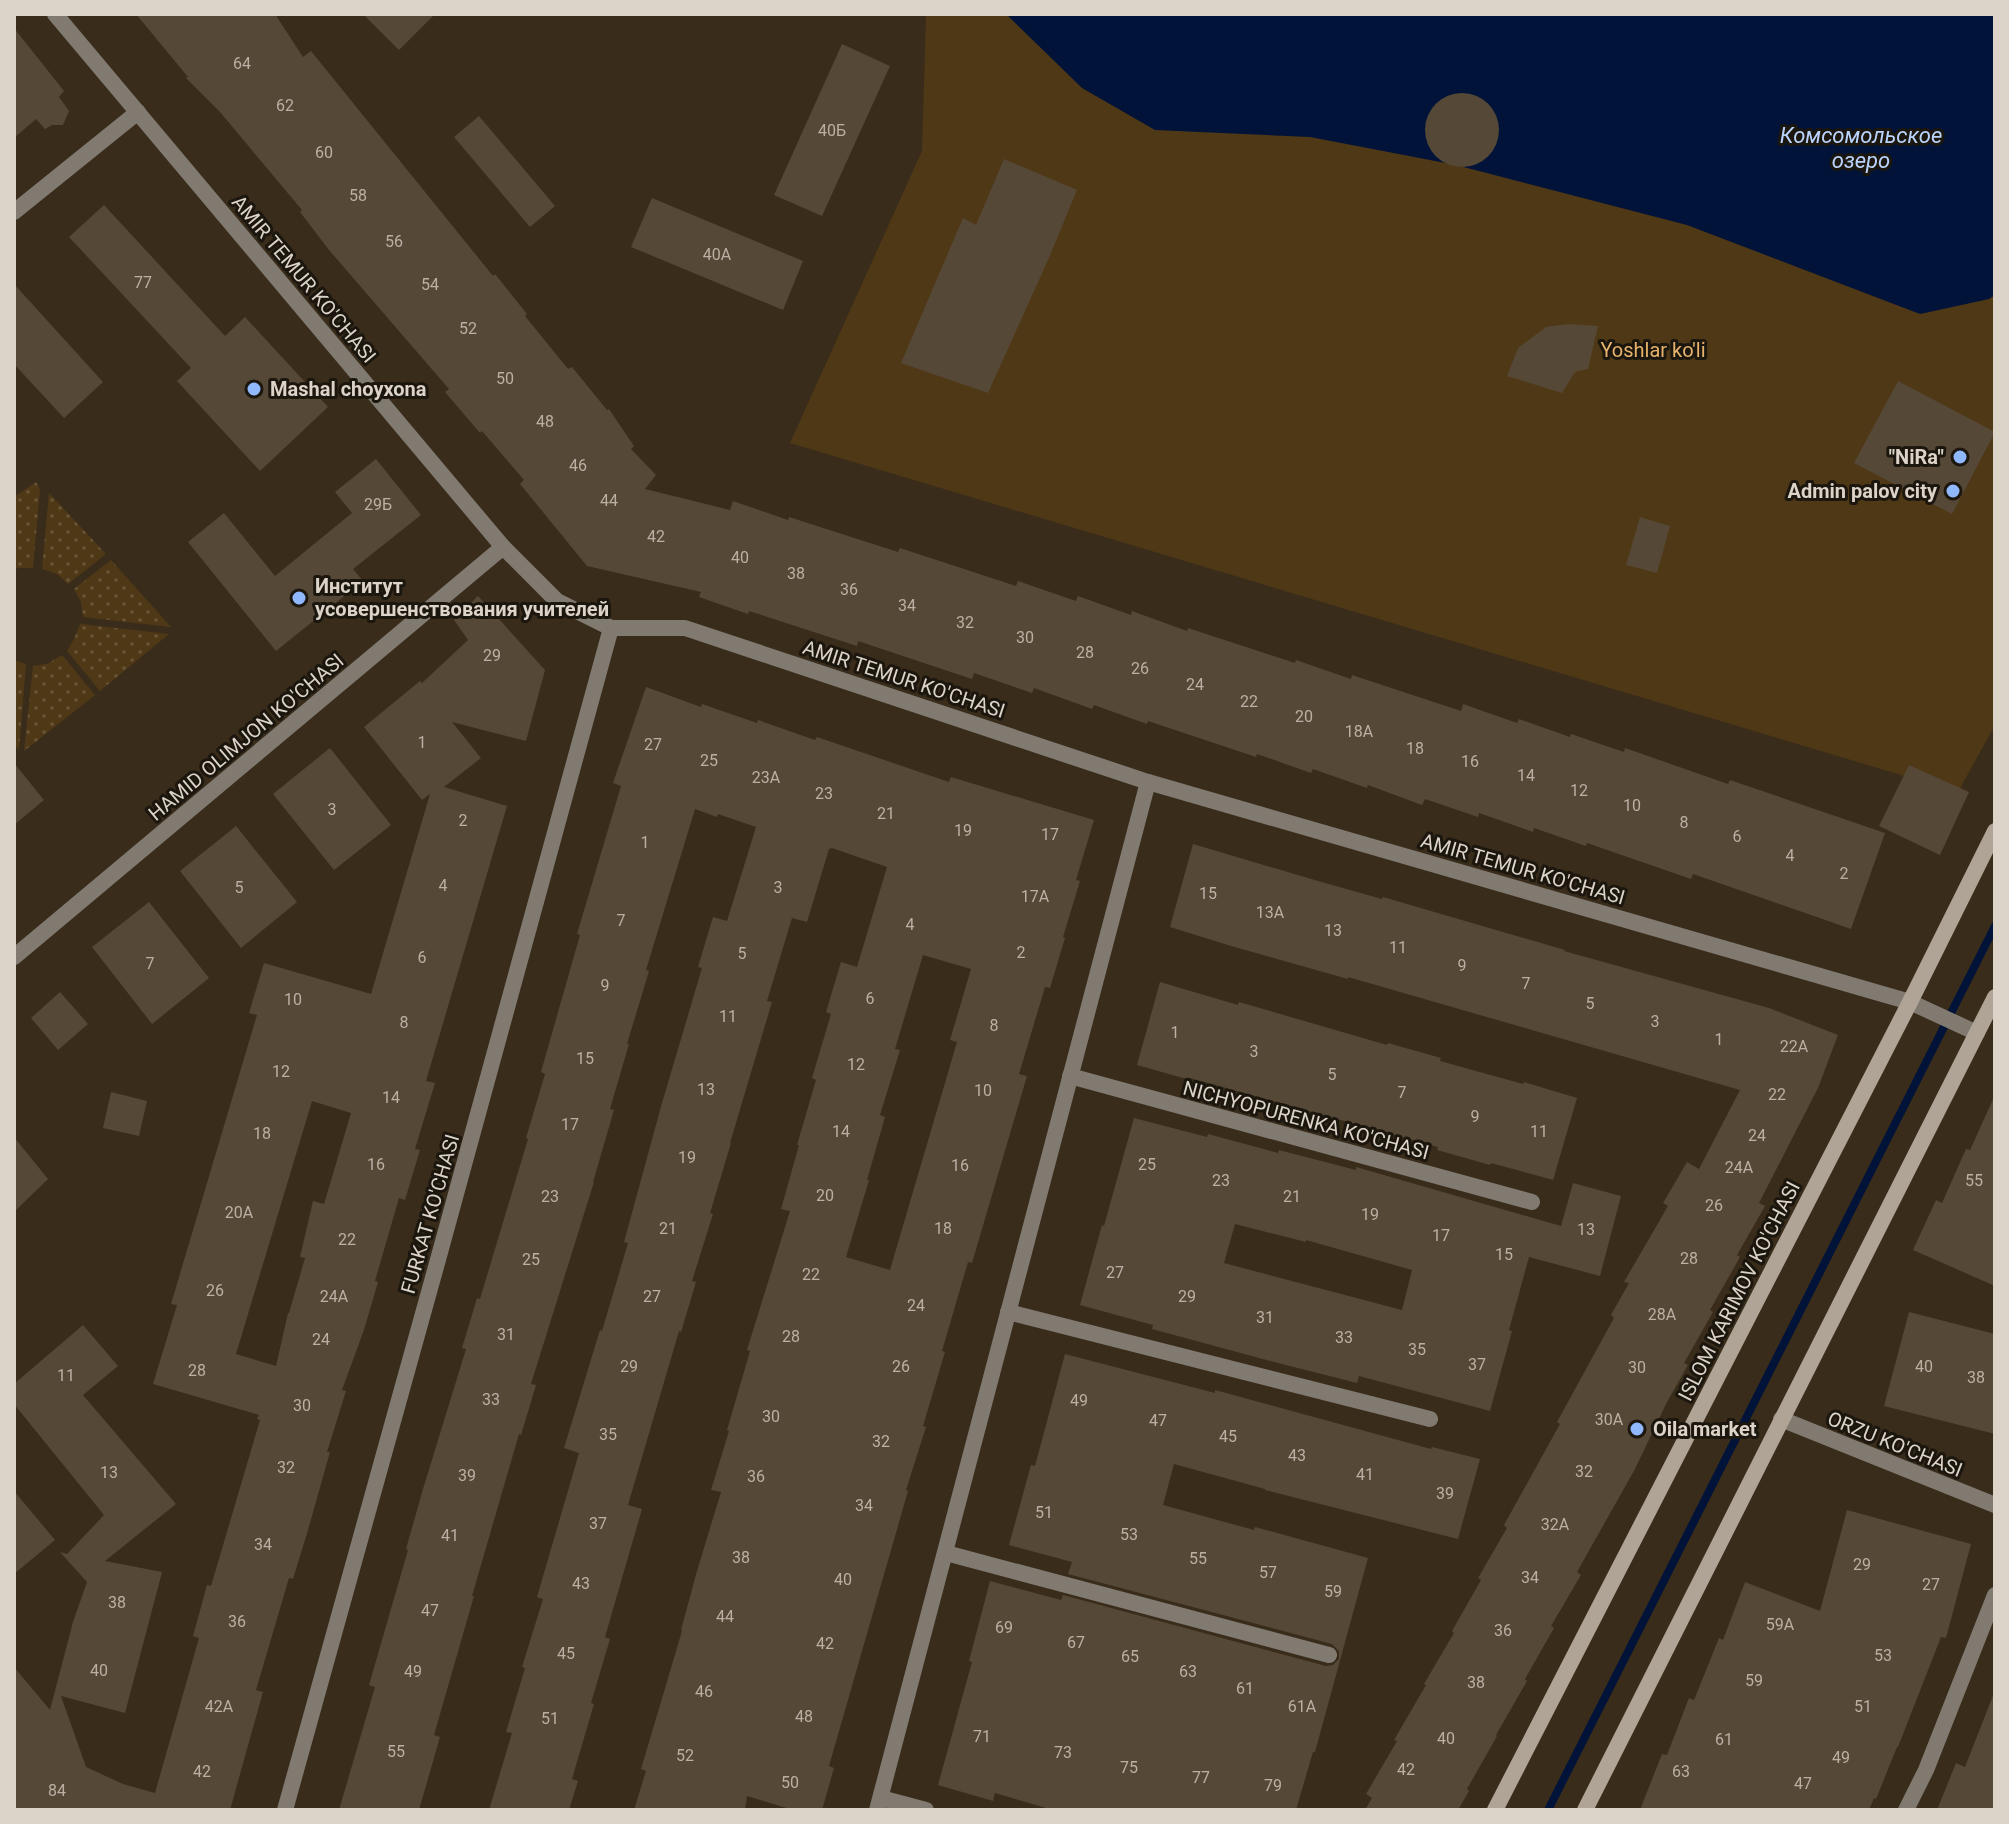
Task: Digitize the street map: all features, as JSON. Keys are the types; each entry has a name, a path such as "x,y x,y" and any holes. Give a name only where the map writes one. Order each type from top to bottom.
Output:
{"main road":[{"name":"ISLOM KARIMOV KO'CHASI","path":"1495,1810 1995,831"},
{"path":"1585,1810 1995,997"}],"street":[{"name":"AMIR TEMUR KO'CHASI","path":"55,14 503,547 557,601 611,628 685,628 1148,782 1910,1002 1977,1033"},
{"path":"14,212 138,112"},
{"name":"HAMID OLIMJON KO'CHASI","path":"14,957 503,547"},
{"name":"FURKAT KO'CHASI","path":"285,1810 458,1193 611,628"},
{"path":"926,1810 879,1804 1148,782"},
{"name":"NICHYOPURENKA KO'CHASI","path":"1070,1076 1532,1202"},
{"path":"1008,1312 1430,1419"},
{"name":"ORZU KO'CHASI","path":"1781,1419 1995,1505"},
{"path":"946,1553 1329,1655"},
{"path":"1906,1810 1926,1770 1995,1595"}],"green space":[{"name":"Yoshlar ko'li","path":"926,14 1995,14 1995,725 1958,792 790,443 922,151"},
{"path":"36,482 40,489 33,568 14,570 14,497"},
{"path":"49,493 106,554 68,584 57,574 42,569"},
{"path":"111,560 171,627 83,617 81,602 74,589"},
{"path":"80,624 169,634 100,691 67,651"},
{"path":"62,655 95,695 24,751 33,666 47,664"},
{"path":"14,660 26,664 19,750 14,744"}],"water":[{"name":"Комсомольское озеро","path":"1006,14 1995,14 1995,295 1989,299 1920,314 1687,225 1456,165 1310,137 1155,130 1082,88"}],"building":[{"path":"136,14 275,14 303,57 311,51 493,276 495,274 568,369 572,367 609,409 634,446 631,449 656,475 645,489 730,510 733,501 898,552 900,548 1016,586 1018,581 1076,601 1078,596 1131,615 1132,611 1295,663 1296,660 1351,679 1352,675 1461,711 1463,704 1517,723 1519,719 1624,752 1625,748 1885,833 1851,929 1693,874 1691,879 1587,843 1586,846 1534,828 1533,832 1425,799 1422,805 1368,785 1367,788 1313,769 1311,773 1257,754 1256,757 1094,705 1092,709 1034,688 1032,693 974,673 972,679 858,641 857,646 749,611 748,614 699,597 701,592 587,566 520,484 524,480 445,392 449,389 329,250 300,212 302,210 220,112 186,78"},
{"path":"363,14 435,14 399,50"},
{"path":"14,28 64,91 59,97 69,111 63,125 45,129 36,119 14,138"},
{"path":"842,44 890,66 822,216 774,195"},
{"path":"1455,93 1469,93 1483,99 1493,109 1499,130 1497,144 1483,161 1469,167 1455,167 1441,161 1431,151 1425,137 1425,123 1431,109 1441,99"},
{"path":"479,116 555,206 530,227 454,137"},
{"path":"1004,159 1077,190 988,393 901,363 963,218 976,225"},
{"path":"652,198 803,261 783,310 631,247"},
{"path":"104,205 225,336 245,317 328,407 260,471 177,381 191,368 69,237"},
{"path":"14,284 103,382 64,418 14,364"},
{"path":"1568,324 1598,326 1588,369 1575,372 1562,393 1507,376 1518,348 1546,327"},
{"path":"1898,381 1995,432 1952,514 1854,463"},
{"path":"376,459 421,515 353,569 363,581 276,651 188,542 224,513 275,576 352,513 335,492"},
{"path":"1640,517 1670,526 1657,573 1626,565"},
{"path":"478,596 545,670 526,741 452,722 481,758 444,787 507,806 426,1081 435,1083 415,1149 420,1150 405,1200 399,1198 364,1330 342,1390 346,1391 308,1530 293,1579 289,1578 256,1690 263,1692 230,1810 14,1810 14,1667 50,1710 87,1582 60,1552 67,1554 104,1515 14,1404 14,1384 83,1325 118,1366 83,1395 176,1504 105,1561 162,1572 125,1713 61,1696 86,1767 123,1784 155,1793 199,1638 193,1636 207,1585 211,1586 260,1420 257,1419 259,1415 153,1384 177,1305 171,1304 257,1015 249,1013 264,963 371,994 430,794 422,800 364,727 420,681 422,683 468,640 454,620","holes":["312,1101 351,1113 324,1204 313,1201 300,1257 305,1258 276,1366 236,1354"]},
{"path":"646,687 701,707 702,704 757,723 758,720 815,740 817,737 949,782 951,777 1094,820 1076,880 1080,881 1065,938 1050,988 1045,987 1019,1074 1027,1076 972,1263 968,1262 942,1351 945,1352 923,1426 926,1427 829,1766 834,1768 822,1810 793,1810 747,1796 745,1810 634,1810 646,1771 641,1769 721,1492 711,1490 750,1351 747,1350 790,1211 781,1209 816,1080 812,1078 831,1014 826,1012 841,962 857,967 887,867 832,848 829,849 807,922 792,918 767,1001 772,1002 692,1281 696,1282 628,1505 642,1509 605,1637 610,1639 572,1779 578,1781 569,1810 489,1810 512,1733 506,1732 525,1668 522,1667 543,1599 537,1597 579,1453 564,1448 628,1243 624,1242 702,968 698,967 713,917 727,921 756,827 695,809 646,970 649,971 610,1109 614,1110 594,1182 531,1384 536,1385 472,1596 434,1735 440,1737 419,1810 339,1810 375,1687 369,1685 406,1549 466,1349 462,1348 477,1298 480,1299 528,1139 545,1074 541,1072 580,935 577,934 621,786 613,783","holes":["923,955 971,969 950,1040 957,1042 890,1270 846,1257 885,1117 880,1115 900,1050 895,1049"]},
{"path":"330,748 391,825 334,870 273,794"},
{"path":"14,763 44,800 14,825"},
{"path":"1909,765 1969,792 1940,855 1879,826"},
{"path":"236,826 297,902 241,948 180,871"},
{"path":"1193,844 1769,1008 1838,1035 1818,1088 1759,1203 1765,1206 1737,1255 1740,1257 1684,1363 1688,1365 1635,1469 1577,1572 1581,1575 1551,1626 1554,1628 1458,1810 1365,1810 1372,1798 1366,1794 1454,1633 1452,1631 1481,1580 1478,1578 1507,1528 1504,1525 1614,1318 1611,1315 1629,1283 1624,1282 1668,1206 1663,1203 1687,1162 1699,1169 1740,1090 1170,927"},
{"path":"149,902 209,978 152,1024 92,947"},
{"path":"1160,982 1577,1098 1553,1180 1137,1065"},
{"path":"60,992 88,1024 58,1050 31,1018"},
{"path":"111,1092 147,1101 139,1136 103,1128"},
{"path":"1995,1095 1995,1286 1913,1250 1936,1200 1942,1203"},
{"path":"1134,1118 1278,1153 1279,1150 1356,1170 1356,1167 1561,1226 1573,1183 1621,1196 1600,1276 1529,1257 1490,1411 1359,1376 1357,1383 1278,1363 1152,1329 1153,1325 1080,1305","holes":["1235,1224 1412,1270 1402,1310 1224,1263"]},
{"path":"14,1137 48,1179 14,1212"},
{"path":"1909,1312 1995,1334 1995,1434 1884,1406"},
{"path":"1065,1354 1480,1459 1458,1539 1174,1464 1163,1505 1368,1558 1296,1810 1053,1810 995,1793 993,1801 938,1785 972,1662 969,1661 990,1581 1061,1600 1063,1595 1326,1666 1333,1665 1339,1659 1339,1651 1332,1644 1068,1574 1072,1562 1009,1545 1031,1465 1035,1466"},
{"path":"14,1491 55,1540 14,1574"},
{"path":"1847,1510 1971,1544 1946,1638 1941,1637 1898,1747 1869,1810 1640,1810 1662,1754 1667,1755 1689,1698 1694,1700 1719,1638 1723,1640 1745,1582 1820,1611"},
{"path":"1994,1693 1995,1810 1937,1810 1956,1763 1965,1767"}],"waterway":[{"path":"1548,1810 1995,926"}],"place":[{"name":"Mashal choyxona","path":"254,389"},
{"name":"\"NiRa\"","path":"1960,457"},
{"name":"Admin palov city","path":"1953,491"},
{"name":"Институт усовершенствования учителей","path":"299,598"},
{"name":"Oila market","path":"1637,1429"}]}
